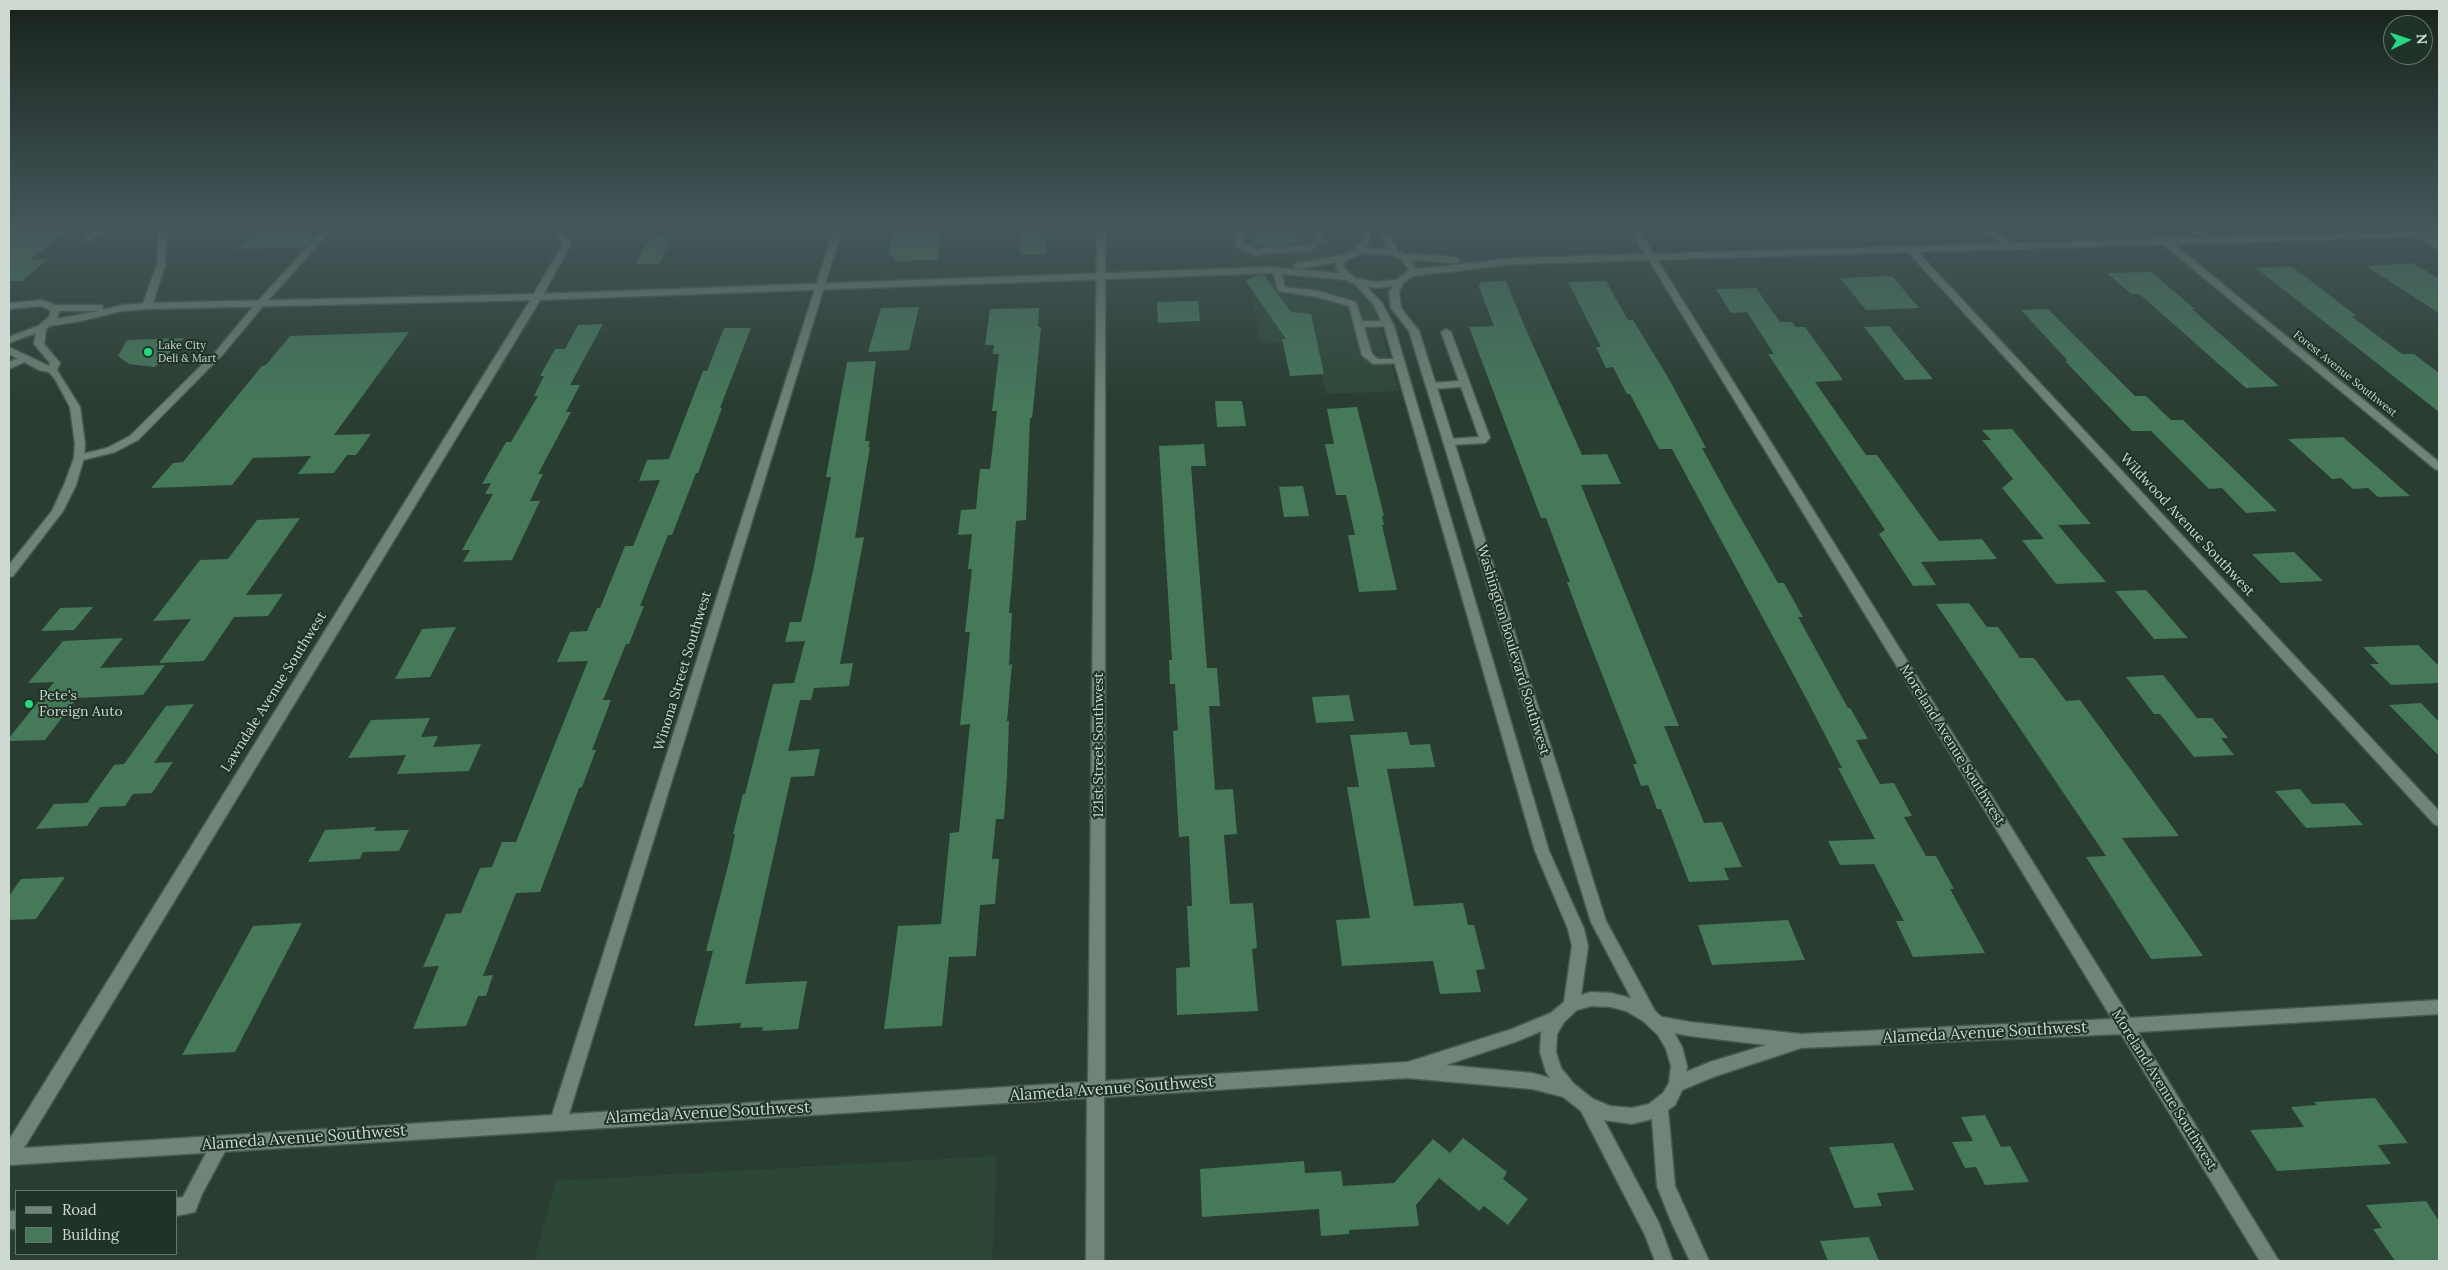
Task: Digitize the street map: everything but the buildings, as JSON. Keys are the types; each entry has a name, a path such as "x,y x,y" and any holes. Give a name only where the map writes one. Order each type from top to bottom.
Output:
{"street":[{"path":"147,306 153,288"},
{"path":"79,458 111,450 134,438 221,351 274,288"},
{"name":"Lawndale Avenue Southwest","path":"9,1156 542,288"},
{"path":"9,306 42,303 54,308 122,308 782,288"},
{"name":"Winona Street Southwest","path":"558,1123 818,288"},
{"name":"121st Street Southwest","path":"1095,1261 1100,288"},
{"path":"1281,288 1318,294 1353,304 1367,355 1376,362 1399,361"},
{"name":"Washington Boulevard Southwest","path":"1362,288 1377,304 1388,323 1540,844 1576,929 1580,946 1572,1005"},
{"name":"Washington Boulevard Southwest","path":"1395,288 1394,292 1396,308 1414,331 1588,892 1599,922 1653,1019"},
{"name":"Moreland Avenue Southwest","path":"1671,288 2270,1261"},
{"name":"Wildwood Avenue Southwest","path":"1947,288 2439,820"},
{"name":"Forest Avenue Southwest","path":"2222,288 2439,467"},
{"path":"52,370 55,363 39,344 44,325 54,317 54,308"},
{"path":"9,340 44,325 122,308"},
{"path":"1359,324 1388,323"},
{"path":"1446,332 1485,438 1481,441 1449,442"},
{"path":"9,350 42,368 52,370 75,407 79,425 79,458 70,485 57,511 9,573"},
{"path":"9,366 26,358"},
{"path":"1431,386 1466,384"},
{"path":"1591,1000 1611,1000 1630,1005 1653,1019 1674,1047 1679,1066 1677,1084 1669,1099 1653,1111 1632,1116 1610,1114 1587,1105 1568,1090 1554,1072 1548,1052 1549,1033 1558,1017 1572,1005 1591,1000"},
{"name":"Alameda Avenue Southwest","path":"1653,1019 1690,1029 1801,1041 2125,1026 2439,1007"},
{"name":"Alameda Avenue Southwest","path":"1407,1070 1480,1047 1558,1017"},
{"name":"Alameda Avenue Southwest","path":"1677,1084 1710,1070 1801,1041"},
{"name":"Alameda Avenue Southwest","path":"9,1156 1407,1070 1532,1081 1568,1090"},
{"path":"1587,1105 1652,1230 1664,1261"},
{"path":"1659,1106 1666,1186 1679,1219 1700,1261"},
{"path":"178,1207 189,1206 195,1190 220,1144"}],"shaded area":[{"path":"1251,288 1367,288 1399,391 1326,394 1315,342 1260,343"},
{"path":"997,1156 992,1261 534,1261 556,1181"}],"place":[{"name":"Lake City Deli & Mart","path":"148,352"},
{"name":"Pete's Foreign Auto","path":"29,704"}]}
